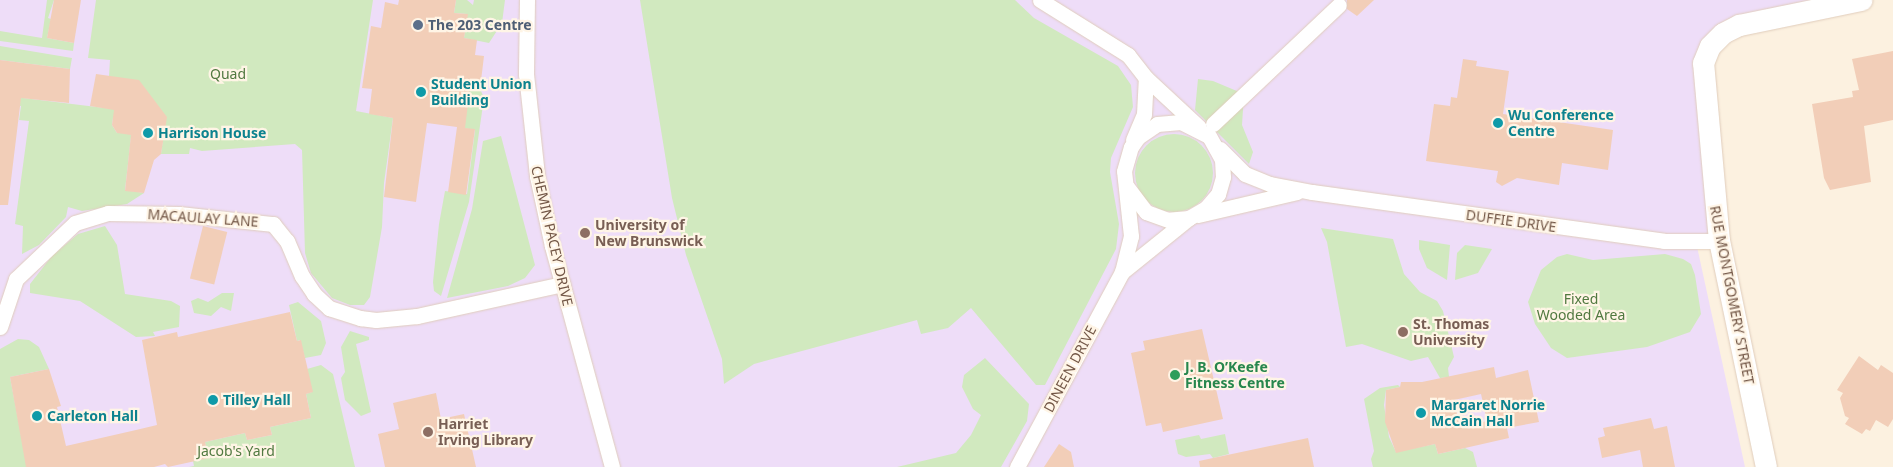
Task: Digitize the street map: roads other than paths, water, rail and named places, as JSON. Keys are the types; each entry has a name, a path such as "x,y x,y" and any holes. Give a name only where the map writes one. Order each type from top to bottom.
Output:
{"street":[{"name":"CHEMIN PACEY DRIVE","path":"527,0 526,74 530,132 541,197 612,467"},
{"path":"1040,0 1122,50 1146,78 1208,127 1222,159 1221,186 1213,201 1191,217 1168,220 1146,212 1127,187"},
{"name":"RUE MONTGOMERY STREET","path":"1766,467 1719,241 1703,63 1710,46 1723,32 1739,25 1861,0"},
{"path":"1208,127 1339,5"},
{"path":"1122,272 1131,236 1124,171 1130,147 1144,114 1146,78"},
{"path":"1130,147 1138,137 1157,124 1181,122 1208,127"},
{"name":"DUFFIE DRIVE","path":"1215,143 1245,174 1303,190 1664,241 1719,241"},
{"name":"DUFFIE DRIVE","path":"1122,272 1191,217 1303,190"},
{"name":"MACAULAY LANE","path":"0,327 16,279 75,223 108,213 179,214 273,224 287,241 302,276 314,294 330,308 368,319 417,316 563,284"},
{"name":"DINEEN DRIVE","path":"1017,467 1122,272"}],"place":[{"name":"The 203 Centre","path":"418,25"},
{"name":"Student Union Building","path":"421,92"},
{"name":"Wu Conference Centre","path":"1498,123"},
{"name":"Harrison House","path":"148,133"},
{"name":"University of New Brunswick","path":"585,233"},
{"name":"St. Thomas University","path":"1403,332"},
{"name":"J. B. O’Keefe Fitness Centre","path":"1175,375"},
{"name":"Tilley Hall","path":"213,400"},
{"name":"Margaret Norrie McCain Hall","path":"1421,413"},
{"name":"Carleton Hall","path":"37,416"},
{"name":"Harriet Irving Library","path":"428,432"}],"park label":[{"name":"Quad","path":"228,74"},
{"name":"Fixed Wooded Area","path":"1581,308"},
{"name":"Jacob's Yard","path":"236,451"}]}
